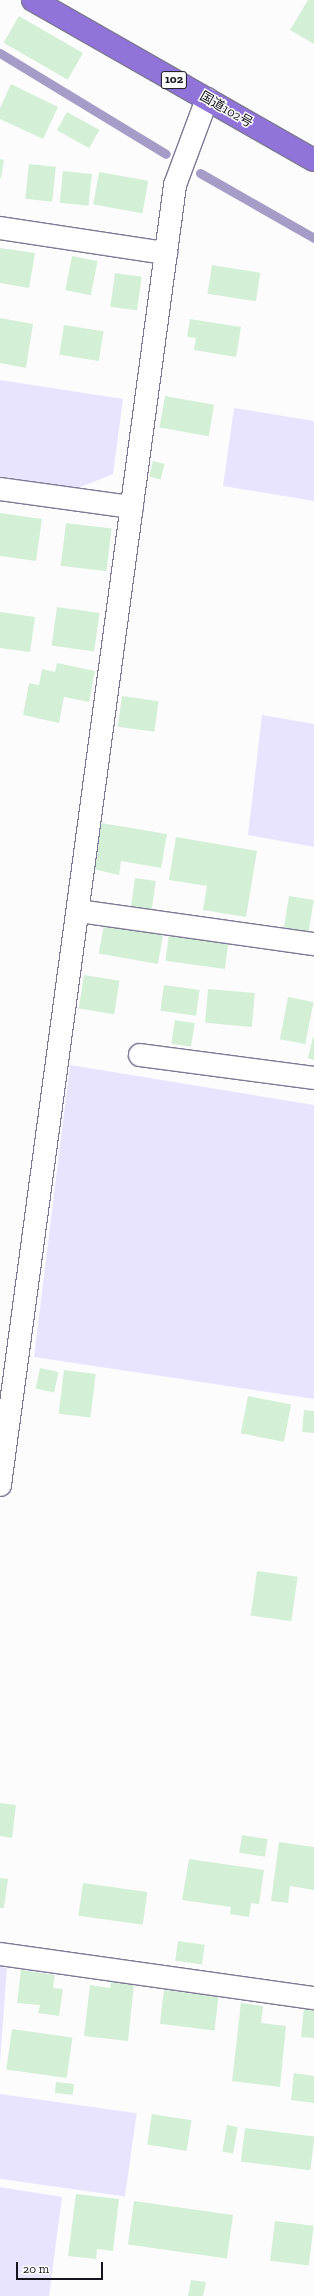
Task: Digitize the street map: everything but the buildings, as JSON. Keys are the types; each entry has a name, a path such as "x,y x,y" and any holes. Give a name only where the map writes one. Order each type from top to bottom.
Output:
{"highway":[{"name":"国道102号","path":"34,0 314,160"}],"street":[{"path":"0,1485 176,185 207,99"},
{"path":"0,228 166,253"},
{"path":"0,489 132,507"},
{"path":"78,911 314,944"},
{"path":"140,1055 314,1078"},
{"path":"0,1954 314,1998"}],"shaded area":[{"path":"0,380 123,399 113,474 76,489 0,476"},
{"path":"234,408 314,421 314,501 223,486"},
{"path":"262,715 314,724 314,847 248,835"},
{"path":"70,1065 314,1105 314,1399 34,1357"},
{"path":"0,1967 7,1968 0,2062"},
{"path":"0,2094 137,2113 125,2196 0,2179"},
{"path":"0,2187 62,2197 49,2296 0,2296"}],"waterway":[{"path":"0,53 166,154"},
{"path":"200,173 314,238"}]}
